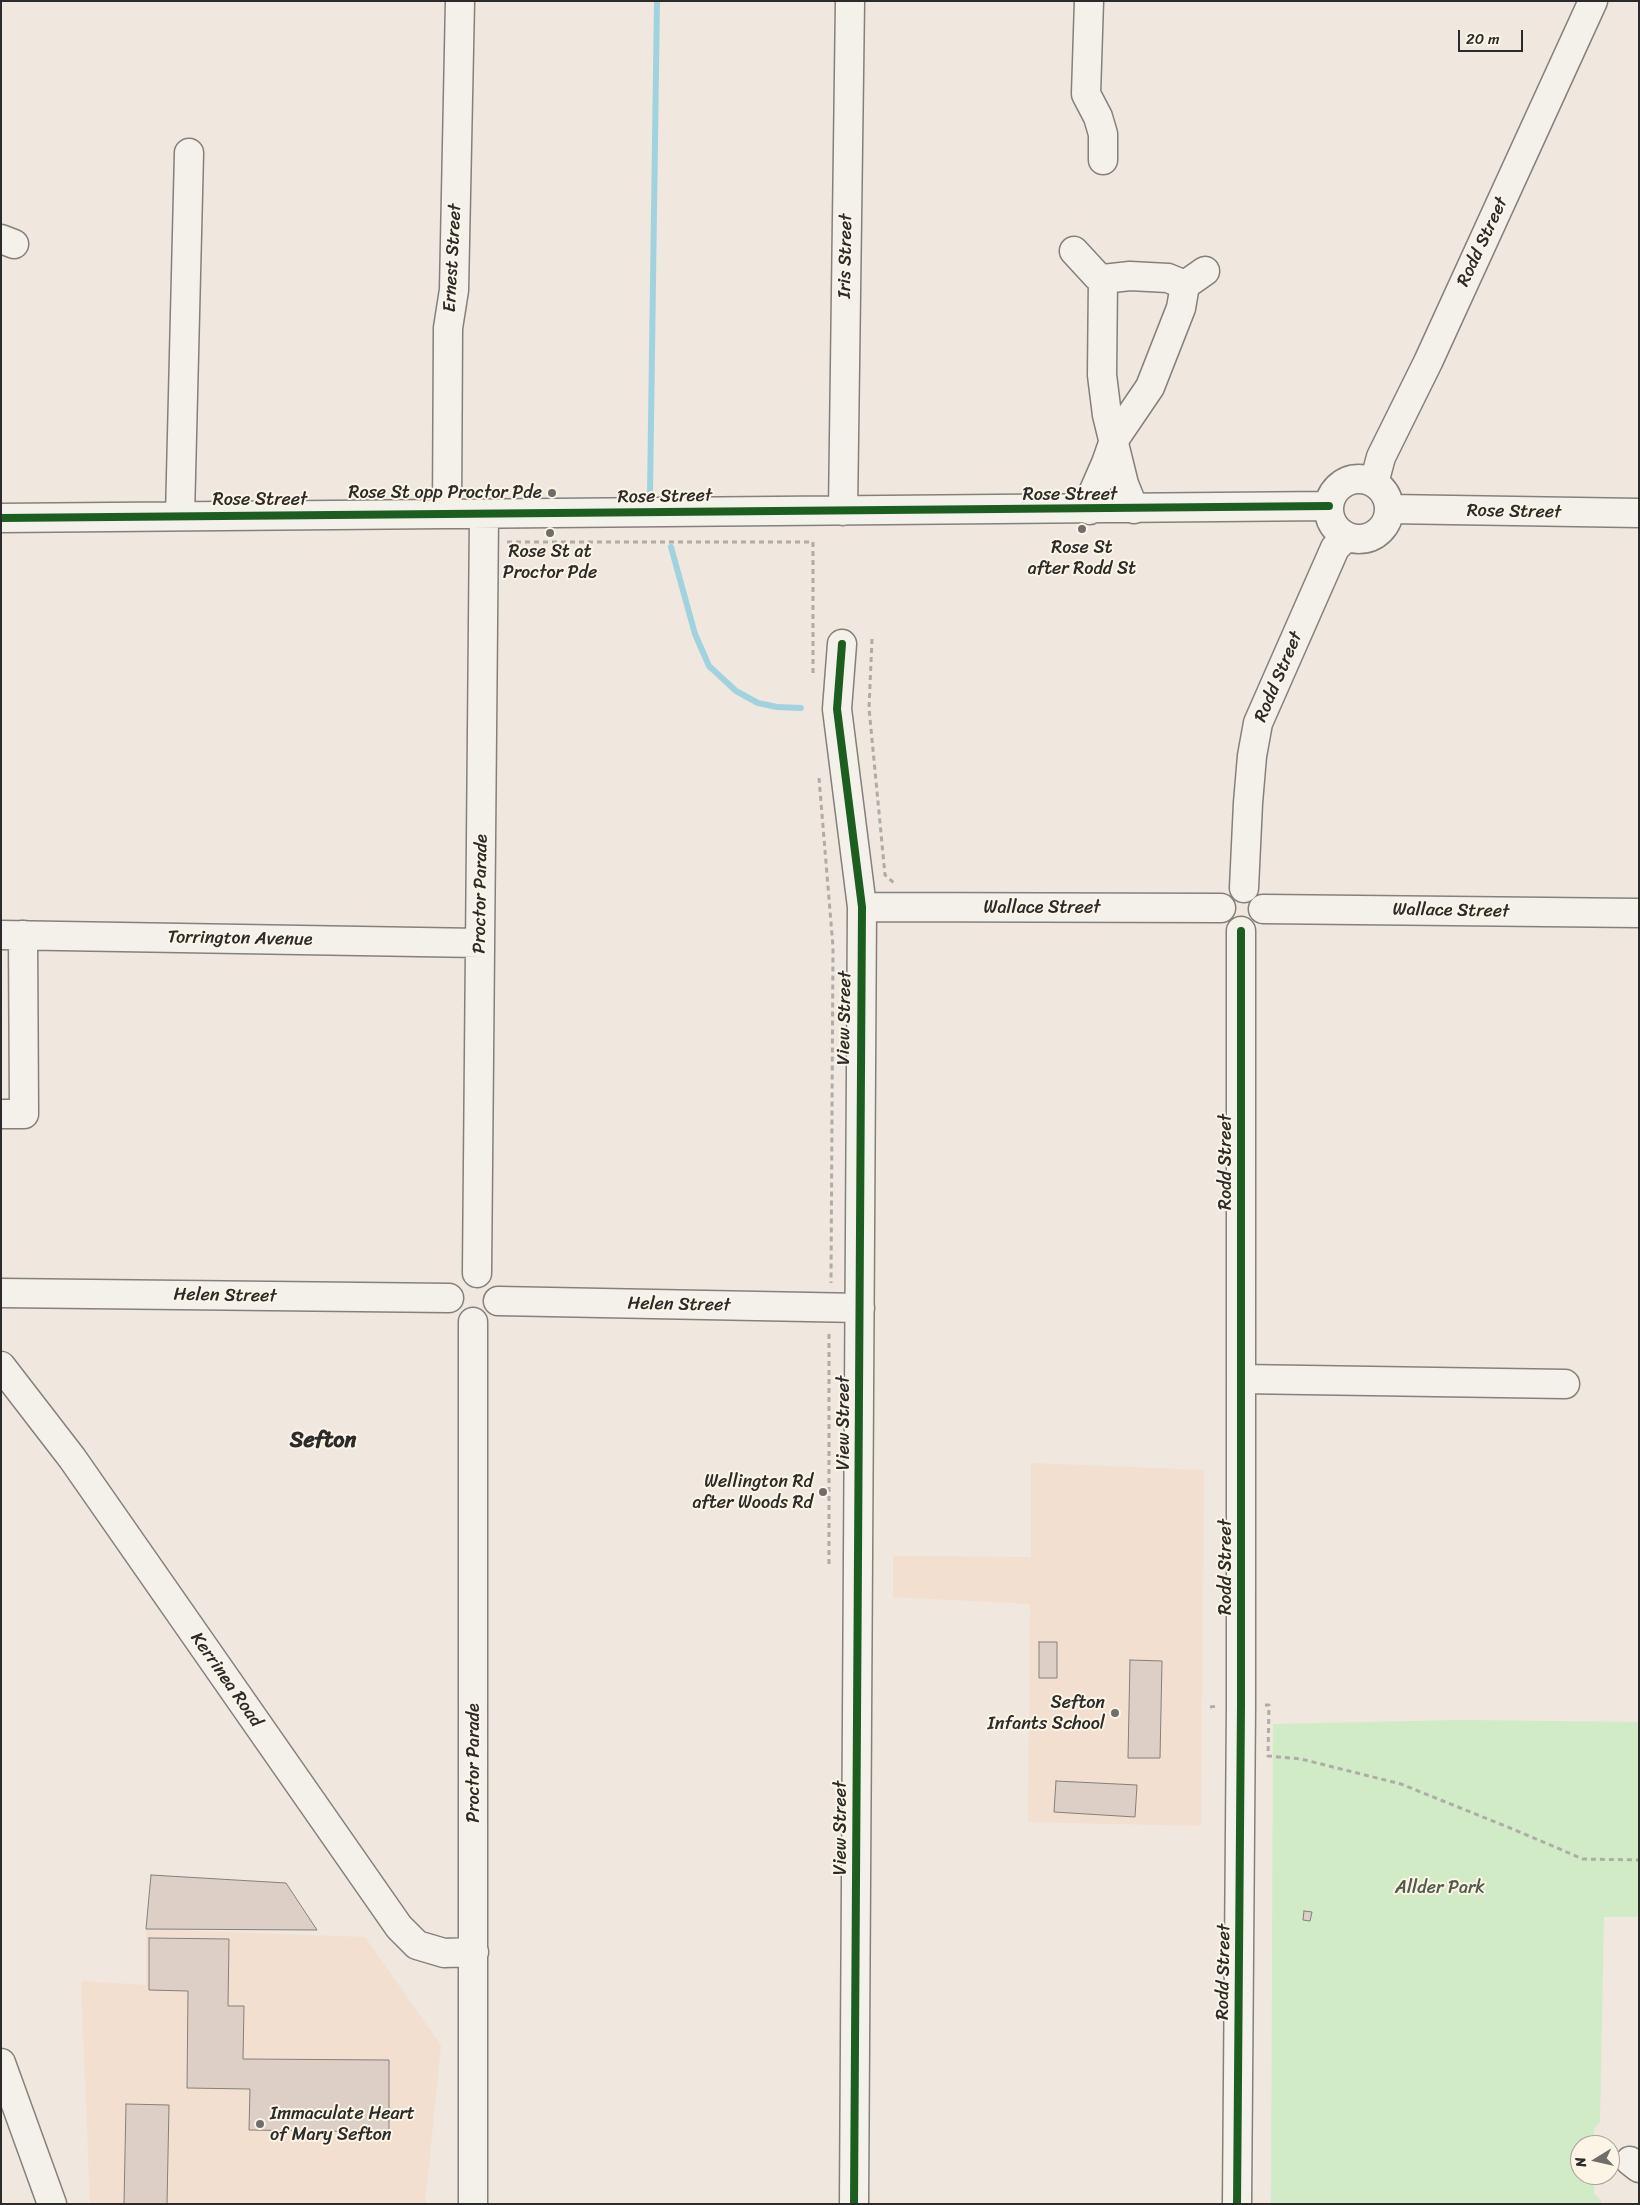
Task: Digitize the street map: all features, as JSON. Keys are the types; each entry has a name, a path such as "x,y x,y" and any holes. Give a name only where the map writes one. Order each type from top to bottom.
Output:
{"street":[{"name":"Ernest Street","path":"447,514 448,328 454,290 460,1"},
{"name":"Iris Street","path":"843,511 850,1"},
{"path":"1089,1 1086,94 1098,117 1103,134 1103,160"},
{"name":"Rodd Street","path":"1374,483 1381,457 1428,362 1594,1"},
{"path":"180,516 190,153"},
{"path":"1074,251 1097,276 1103,279"},
{"name":"Rose Street","path":"1090,510 1092,495 1114,440 1150,387 1195,278 1130,276 1103,279 1102,375 1107,415 1114,440 1124,484 1134,509"},
{"path":"1356,478 1374,483 1387,499 1388,519 1375,535 1356,539 1346,537 1330,520 1329,506 1332,493 1347,481 1356,478"},
{"name":"Rose Street","path":"1,518 1090,510 1329,506"},
{"name":"Rose Street","path":"1389,509 1639,513"},
{"name":"Proctor Parade","path":"477,1273 484,514"},
{"name":"Rodd Street","path":"1244,888 1248,803 1252,756 1258,723 1335,548 1346,537"},
{"name":"View Street","path":"842,644 837,708 862,907 854,2204"},
{"path":"1244,888 1255,892 1260,898 1263,909 1258,924 1241,931 1231,928 1226,924 1221,908 1229,892 1244,888"},
{"name":"Wallace Street","path":"862,907 1221,908"},
{"name":"Wallace Street","path":"1263,909 1639,913"},
{"name":"Rodd Street","path":"1237,2204 1241,1704 1241,931"},
{"path":"1,1114 24,1114 12,935"},
{"name":"Torrington Avenue","path":"12,935 479,943"},
{"path":"477,1273 493,1281 497,1289 498,1301 494,1313 488,1319 473,1322 458,1316 453,1310 449,1298 456,1281 462,1276 477,1273"},
{"name":"Helen Street","path":"1,1293 449,1298"},
{"name":"Helen Street","path":"498,1301 860,1308"},
{"name":"Proctor Parade","path":"473,1322 473,2204"},
{"name":"Kerrinea Road","path":"1,1366 72,1458 399,1928 416,1945 444,1953 474,1952"},
{"path":"1241,1379 1565,1384"},
{"path":"1,2063 52,2204"}],"path":[{"path":"501,542 813,542 812,686"},
{"path":"872,639 869,708 885,875 898,887"},
{"path":"818,770 833,947 829,1564"},
{"path":"1210,1707 1241,1704 1269,1705 1268,1756 1301,1759 1401,1784 1583,1859 1639,1860"}],"shaded area":[{"name":"Sefton Infants School","path":"1031,1463 1204,1470 1201,1826 1028,1822 1030,1604 893,1597 893,1556 1031,1557"},
{"name":"Immaculate Heart of Mary Sefton","path":"146,1929 365,1937 441,2045 425,2204 90,2204 81,1981 146,1985"}],"green space":[{"name":"Allder Park","path":"1460,1720 1639,1722 1639,1917 1604,1917 1600,2122 1594,2129 1594,2135 1570,2135 1570,2185 1594,2185 1594,2194 1601,2200 1601,2204 1271,2204 1273,1724"}],"building":[{"path":"1039,1642 1057,1642 1057,1678 1039,1678"},
{"path":"1130,1660 1162,1661 1160,1758 1128,1758"},
{"path":"1056,1781 1137,1785 1135,1817 1054,1812"},
{"path":"151,1875 286,1883 317,1930 146,1929"},
{"path":"1304,1911 1312,1912 1310,1921 1303,1920"},
{"path":"149,1938 229,1939 228,2006 244,2006 243,2059 389,2060 389,2132 249,2130 250,2089 187,2088 188,1991 149,1990"},
{"path":"126,2104 169,2105 167,2204 124,2204"}],"waterway":[{"path":"650,493 657,1"},
{"path":"671,547 695,634 709,666 736,691 758,703 777,707 801,708"}],"cycle path":[{"path":"1,518 1329,506"},
{"path":"842,644 837,709 862,907 854,2204"},
{"path":"1237,2204 1241,1705 1241,931"}],"place":[{"name":"Rose St opp Proctor Pde","path":"552,493"},
{"name":"Rose St after Rodd St","path":"1082,529"},
{"name":"Rose St at Proctor Pde","path":"550,533"},
{"name":"Wellington Rd after Woods Rd","path":"823,1492"},
{"name":"Sefton Infants School","path":"1115,1713"},
{"name":"Immaculate Heart of Mary Sefton","path":"260,2124"}],"district":[{"name":"Sefton","path":"323,1441"}]}
